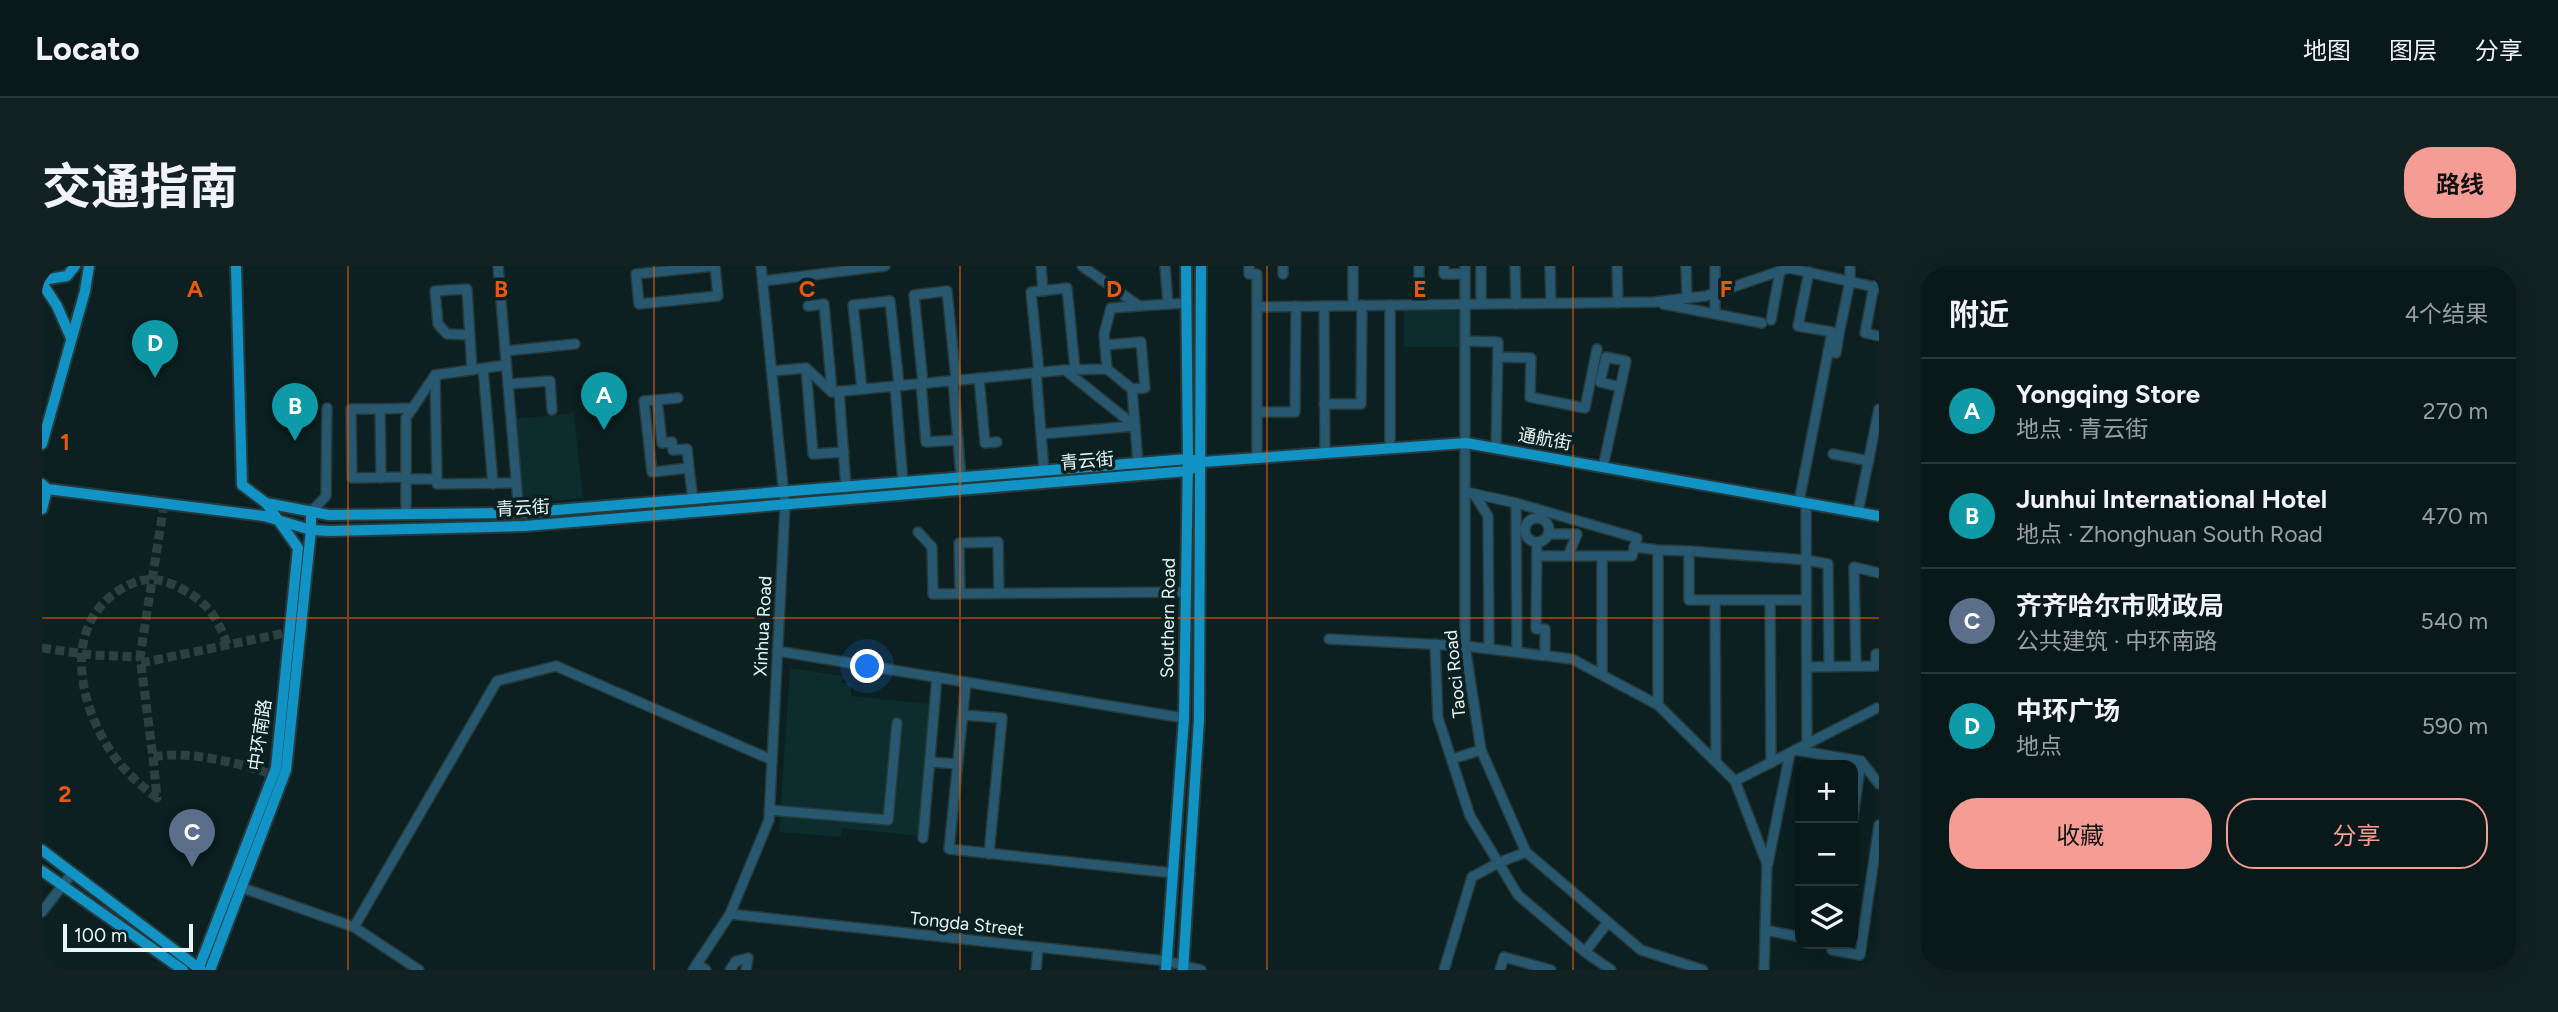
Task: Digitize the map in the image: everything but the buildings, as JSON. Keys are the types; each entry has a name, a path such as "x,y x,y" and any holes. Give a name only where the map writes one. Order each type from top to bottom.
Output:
{"main road":[{"path":"71,338 42,281 67,276 75,266"},
{"path":"42,444 85,291 89,266"},
{"name":"中环南路","path":"236,266 242,485 266,503 298,548 276,768 237,886"},
{"name":"Southern Road","path":"1166,966 1184,718 1188,471 1186,266"},
{"name":"Southern Road","path":"1183,967 1199,719 1201,266"},
{"name":"通航街","path":"1202,462 1465,443 1879,516"},
{"name":"青云街","path":"266,503 311,513 519,513 1188,459 1202,462"},
{"name":"青云街","path":"44,487 264,516 312,530 525,526 1188,471 1202,462"},
{"path":"42,509 44,487"},
{"name":"中环南路","path":"202,970 286,770 312,530 311,513"},
{"path":"42,850 202,970"},
{"path":"42,872 183,970"}],"street":[{"path":"498,266 519,513"},
{"path":"715,266 718,296 639,304 636,274 715,266"},
{"name":"Xinhua Road","path":"695,967 730,914 769,820 785,506 761,266"},
{"path":"763,281 885,266"},
{"path":"1041,266 1044,290"},
{"path":"1082,266 1139,306"},
{"path":"1166,266 1168,304"},
{"path":"1249,266 1249,274 1257,274 1257,458"},
{"path":"1325,404 1361,404 1353,266"},
{"path":"1419,266 1419,305"},
{"path":"1444,266 1444,274 1465,270"},
{"path":"1481,266 1481,304"},
{"path":"1515,266 1516,304"},
{"path":"1550,266 1551,303"},
{"path":"1617,266 1618,303"},
{"path":"1686,266 1686,298"},
{"path":"1715,266 1715,314"},
{"path":"1807,744 1806,560 1802,502 1828,351 1836,333 1850,281 1850,266"},
{"path":"1257,307 1654,302 1716,292 1786,268 1876,287 1865,333 1879,336"},
{"path":"1654,302 1767,321 1786,268"},
{"name":"Taoci Road","path":"1465,270 1465,443 1470,493 1465,646 1480,750 1526,852 1641,950 1702,970"},
{"path":"1809,272 1798,326 1836,333"},
{"path":"1044,471 1031,292 1068,288 1070,370 1135,426"},
{"path":"470,335 447,334 438,324 435,291 467,289 470,335 472,370"},
{"path":"958,440 926,442 914,295 947,291 961,478"},
{"path":"862,389 853,305 890,302 903,483"},
{"path":"1107,369 1104,334 1111,308 1187,303"},
{"path":"808,306 824,304 844,452 846,488"},
{"path":"1390,305 1390,449"},
{"path":"1257,412 1295,412 1296,306"},
{"path":"1324,306 1325,453"},
{"path":"1465,341 1499,342 1496,449"},
{"path":"1105,345 1141,342 1145,387 1132,389"},
{"path":"505,351 575,344"},
{"path":"1498,357 1531,358 1530,397 1585,408 1597,349"},
{"path":"406,514 406,418 412,408 435,375 506,365"},
{"path":"483,368 493,484"},
{"path":"806,368 813,454 844,452"},
{"path":"772,371 806,368 836,391 1037,372 1107,369 1132,389 1138,463"},
{"path":"435,375 437,484 516,484"},
{"path":"979,378 985,443 997,442"},
{"path":"508,384 550,381 552,410"},
{"path":"1603,467 1620,387"},
{"path":"678,398 644,401 652,472 689,468"},
{"path":"657,400 662,443"},
{"path":"311,513 326,496 327,408"},
{"path":"412,408 351,409 352,478 437,479"},
{"path":"380,409 381,478"},
{"path":"1858,512 1879,409"},
{"path":"1042,434 1135,426"},
{"path":"649,445 672,442 673,450 687,449 693,500"},
{"path":"1833,454 1869,461"},
{"path":"1470,493 1637,538 1632,556 1536,556"},
{"path":"1470,493 1488,516 1489,648"},
{"path":"1516,507 1546,523 1548,534 1544,540 1537,542 1530,540 1525,529 1529,522 1536,518"},
{"path":"1516,507 1517,652"},
{"path":"918,532 932,547 933,594 1186,592"},
{"path":"1548,534 1577,534 1568,556"},
{"path":"960,594 959,543 998,542 999,593"},
{"path":"1537,542 1536,629 1545,629 1545,655"},
{"path":"1634,547 1828,564 1829,667"},
{"path":"1658,550 1658,705"},
{"path":"1689,551 1689,600 1806,600"},
{"path":"1602,556 1602,674"},
{"path":"1856,666 1854,567 1879,573"},
{"path":"1715,600 1716,762"},
{"path":"1770,600 1771,763"},
{"path":"1329,639 1465,646 1545,655 1572,659 1602,674 1658,705 1735,781 1767,864"},
{"path":"1435,644 1438,718 1470,816 1518,895 1585,952 1611,970"},
{"path":"777,651 1184,718"},
{"path":"1807,667 1876,666 1876,654 1879,654"},
{"path":"354,927 497,681 556,666 772,760"},
{"path":"923,838 937,677"},
{"path":"966,682 948,849 1173,873"},
{"path":"1735,781 1877,708"},
{"path":"963,715 1002,718 989,854"},
{"path":"769,810 888,820 897,723"},
{"path":"1452,759 1480,750"},
{"path":"1793,752 1861,761 1879,784"},
{"path":"1764,970 1767,864 1793,752"},
{"path":"1858,776 1861,761"},
{"path":"930,762 957,764"},
{"path":"1832,949 1860,955 1875,884 1879,825"},
{"path":"1444,970 1472,877 1526,852"},
{"path":"42,912 72,873"},
{"path":"237,886 354,927 419,970"},
{"name":"Tongda Street","path":"730,914 1038,948 1201,970"},
{"path":"1585,952 1608,922"},
{"path":"1765,930 1795,936"},
{"path":"1036,970 1038,948"},
{"path":"1500,970 1504,957 1551,970"},
{"path":"730,970 736,961 748,958 746,970"},
{"path":"695,967 706,970"}],"shaded area":[{"path":"1404,311 1459,311 1459,347 1404,347"},
{"path":"574,413 583,498 523,504 515,419"},
{"path":"790,668 842,676 842,683 851,683 851,696 931,704 919,836 842,828 841,837 779,832"}],"tunnel":[{"path":"164,504 140,657 153,757 198,756 274,775"},
{"path":"153,757 157,798 117,760 100,734 91,713 82,668 83,646 89,625 100,607 126,586 142,580 165,582 191,594 205,606 216,619 227,645"},
{"path":"141,663 290,632"},
{"path":"42,648 92,655 140,657"}],"place":[{"name":"中环广场","path":"155,378"},
{"name":"Yongqing Store","path":"604,430"},
{"name":"Junhui International Hotel","path":"295,441"},
{"name":"齐齐哈尔市财政局","path":"192,867"}]}
